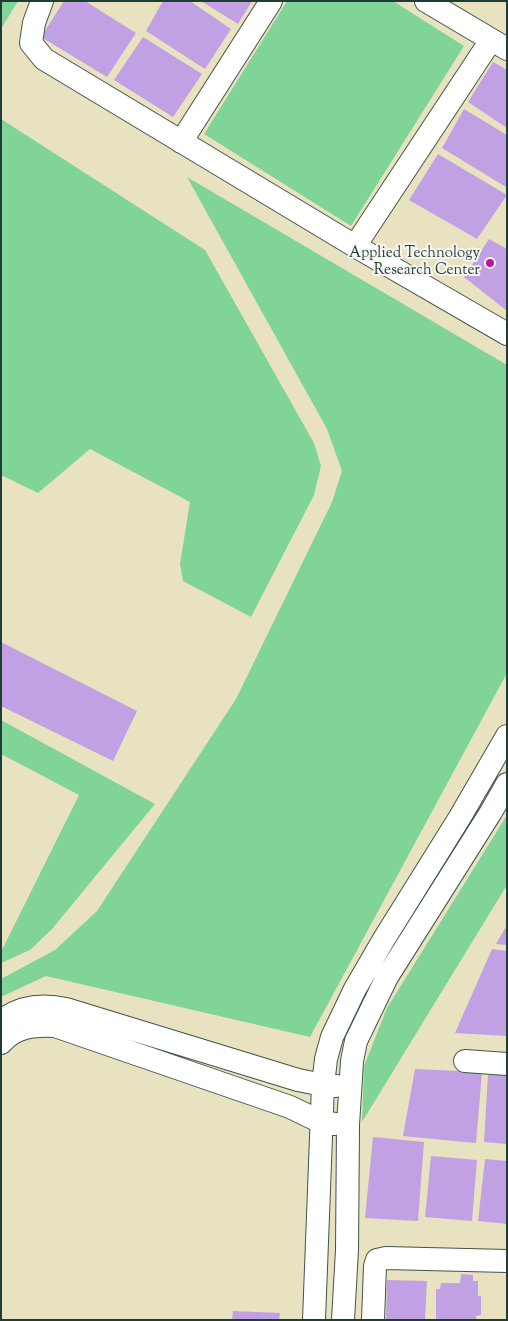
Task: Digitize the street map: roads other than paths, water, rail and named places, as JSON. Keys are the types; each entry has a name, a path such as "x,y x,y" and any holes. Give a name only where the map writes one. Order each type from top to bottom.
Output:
{"street":[{"path":"42,1 34,23 31,43 44,59 507,334"},
{"path":"181,142 271,1"},
{"path":"356,246 499,44 426,1"},
{"path":"314,1320 323,1085 326,1059 332,1037 355,988 460,817 507,736"},
{"path":"343,1320 347,1250 348,1125 350,1087 356,1041 387,977 507,784"},
{"path":"1,1021 17,1011 28,1008 44,1006 66,1008 298,1080 323,1085 350,1087"},
{"path":"1,1043 11,1034 28,1026 55,1026 290,1107 322,1122 348,1125"},
{"path":"465,1061 507,1064"},
{"path":"373,1320 375,1266 377,1260 386,1258 507,1260"}],"place":[{"name":"Applied Technology Research Center","path":"490,263"}]}
